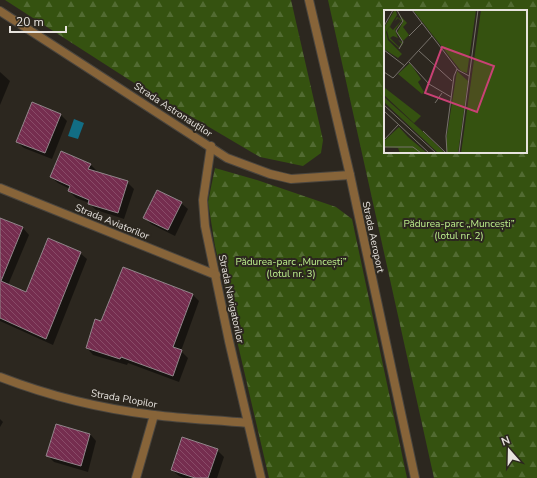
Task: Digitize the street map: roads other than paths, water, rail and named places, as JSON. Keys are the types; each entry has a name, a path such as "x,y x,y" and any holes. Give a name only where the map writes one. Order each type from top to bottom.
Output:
{"street":[{"name":"Strada Aeroport","path":"309,0 350,176 415,478"},
{"name":"Strada Astronauților","path":"0,11 211,146 227,158 270,174 291,179 350,176"},
{"name":"Strada Navigatorilor","path":"211,146 203,200 205,226 261,478"},
{"name":"Strada Aviatorilor","path":"0,188 216,275"},
{"name":"Strada Plopilor","path":"0,378 52,394 107,408 154,415 248,423"},
{"path":"136,478 154,415"}],"water":[{"path":"74,119 84,123 78,139 68,136"}],"park label":[{"name":"Pădurea-parc „Muncești” (lotul nr. 2)","path":"459,230"},
{"name":"Pădurea-parc „Muncești” (lotul nr. 3)","path":"291,268"}]}
